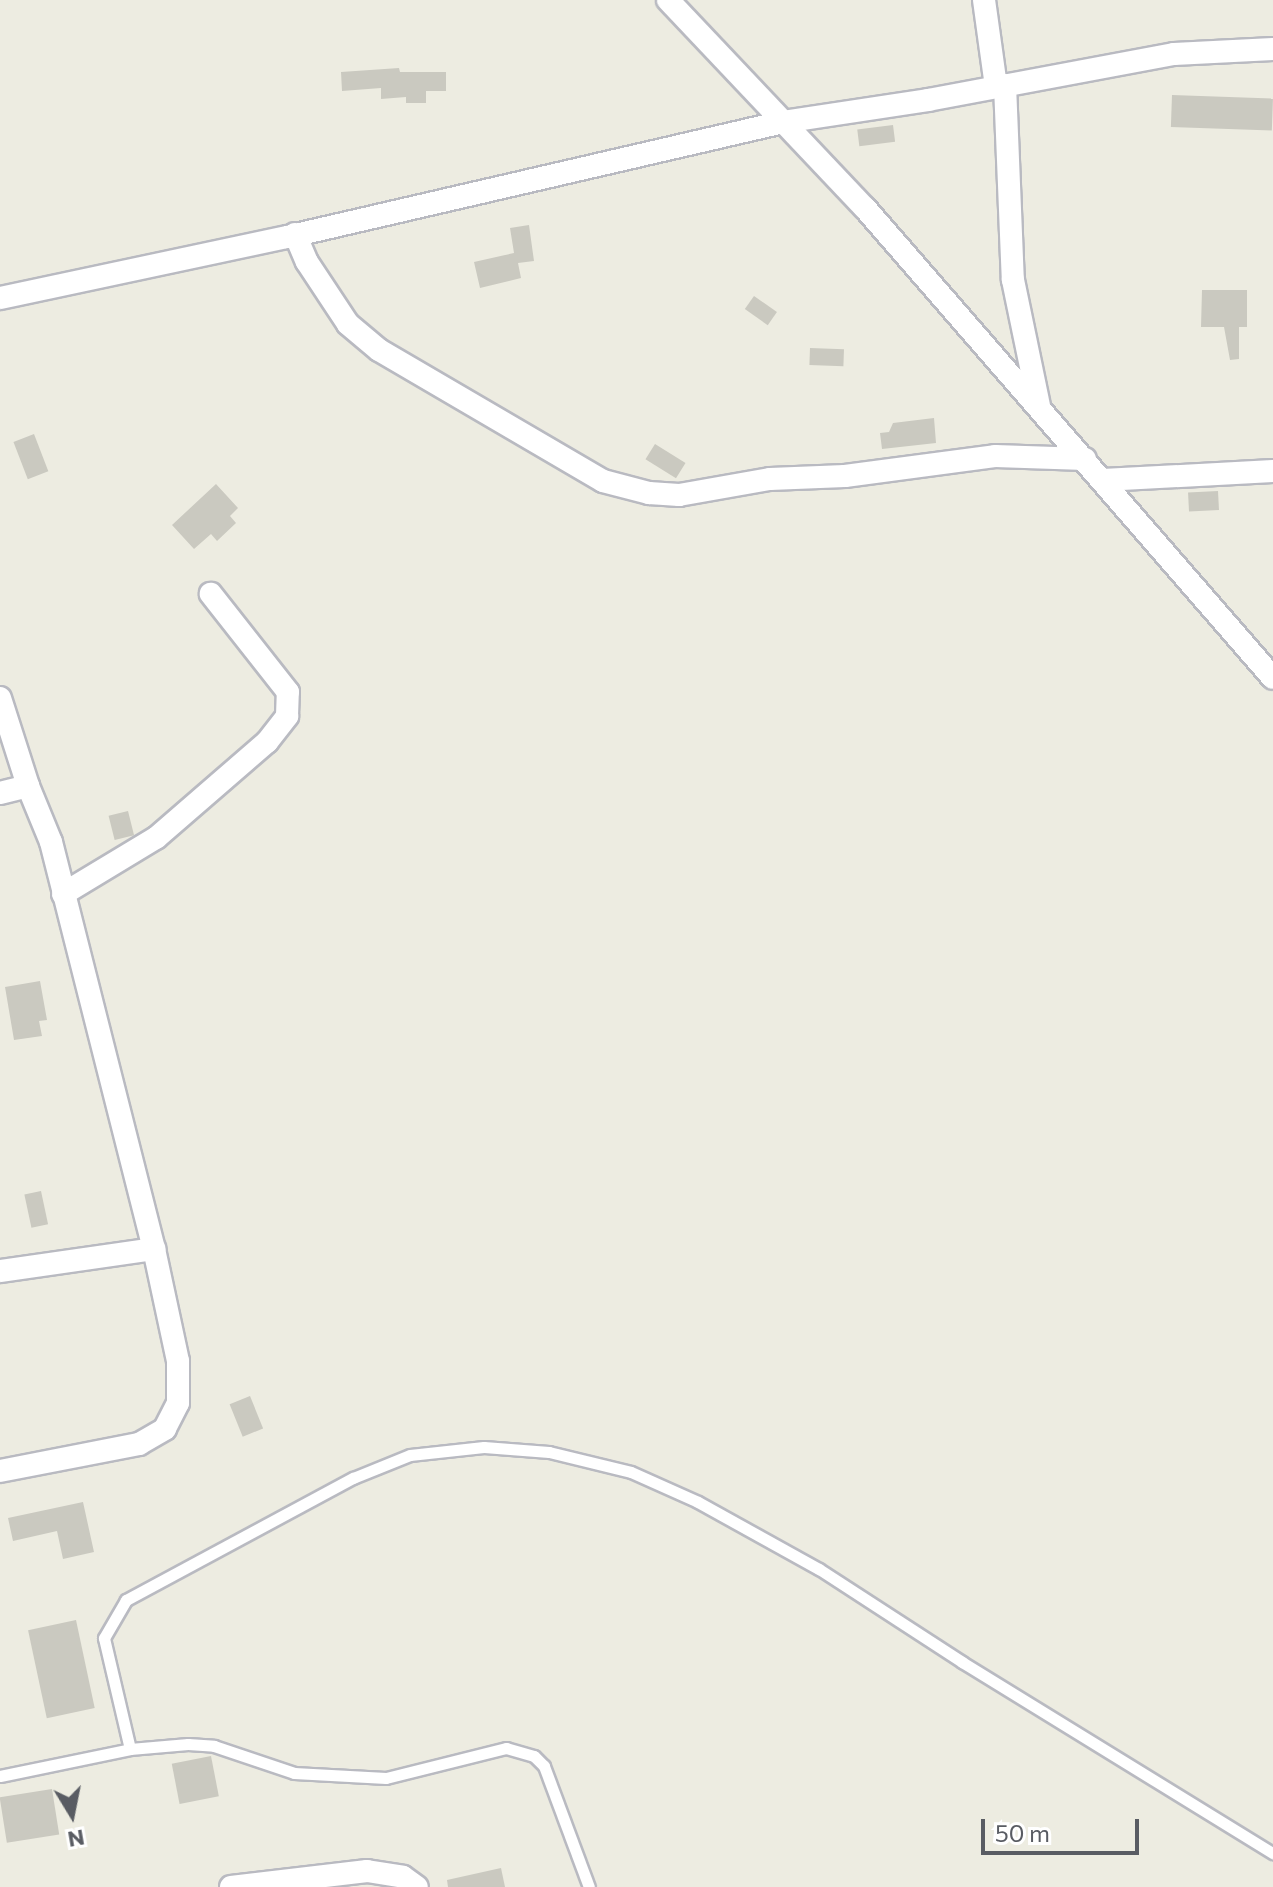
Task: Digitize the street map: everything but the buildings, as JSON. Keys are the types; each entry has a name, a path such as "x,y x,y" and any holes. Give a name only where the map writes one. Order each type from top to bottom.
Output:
{"street":[{"path":"984,0 1001,85 1013,280 1040,406"},
{"path":"672,2 823,161 1040,406 1273,678"},
{"path":"0,298 783,122 1174,54 1265,50 1273,32"},
{"path":"295,234 307,262 348,324 379,350 603,481 649,493 679,495 770,479 845,476 995,456 1085,459"},
{"path":"1103,480 1273,471"},
{"path":"63,894 156,838 267,742 287,716 288,692 211,594"},
{"path":"0,700 28,786 51,842 154,1249 178,1361 178,1403 165,1429 139,1444 0,1471"},
{"path":"0,793 28,786"},
{"path":"0,1271 154,1249"},
{"path":"231,1887 367,1871 403,1877 417,1887"}],"lane":[{"path":"130,1749 104,1638 126,1600 353,1478 410,1455 484,1447 549,1452 631,1472 819,1569 962,1662 1273,1853"},
{"path":"0,1776 130,1749 188,1744 214,1746 294,1773 386,1778 506,1748 534,1756 544,1766 589,1887"}]}
